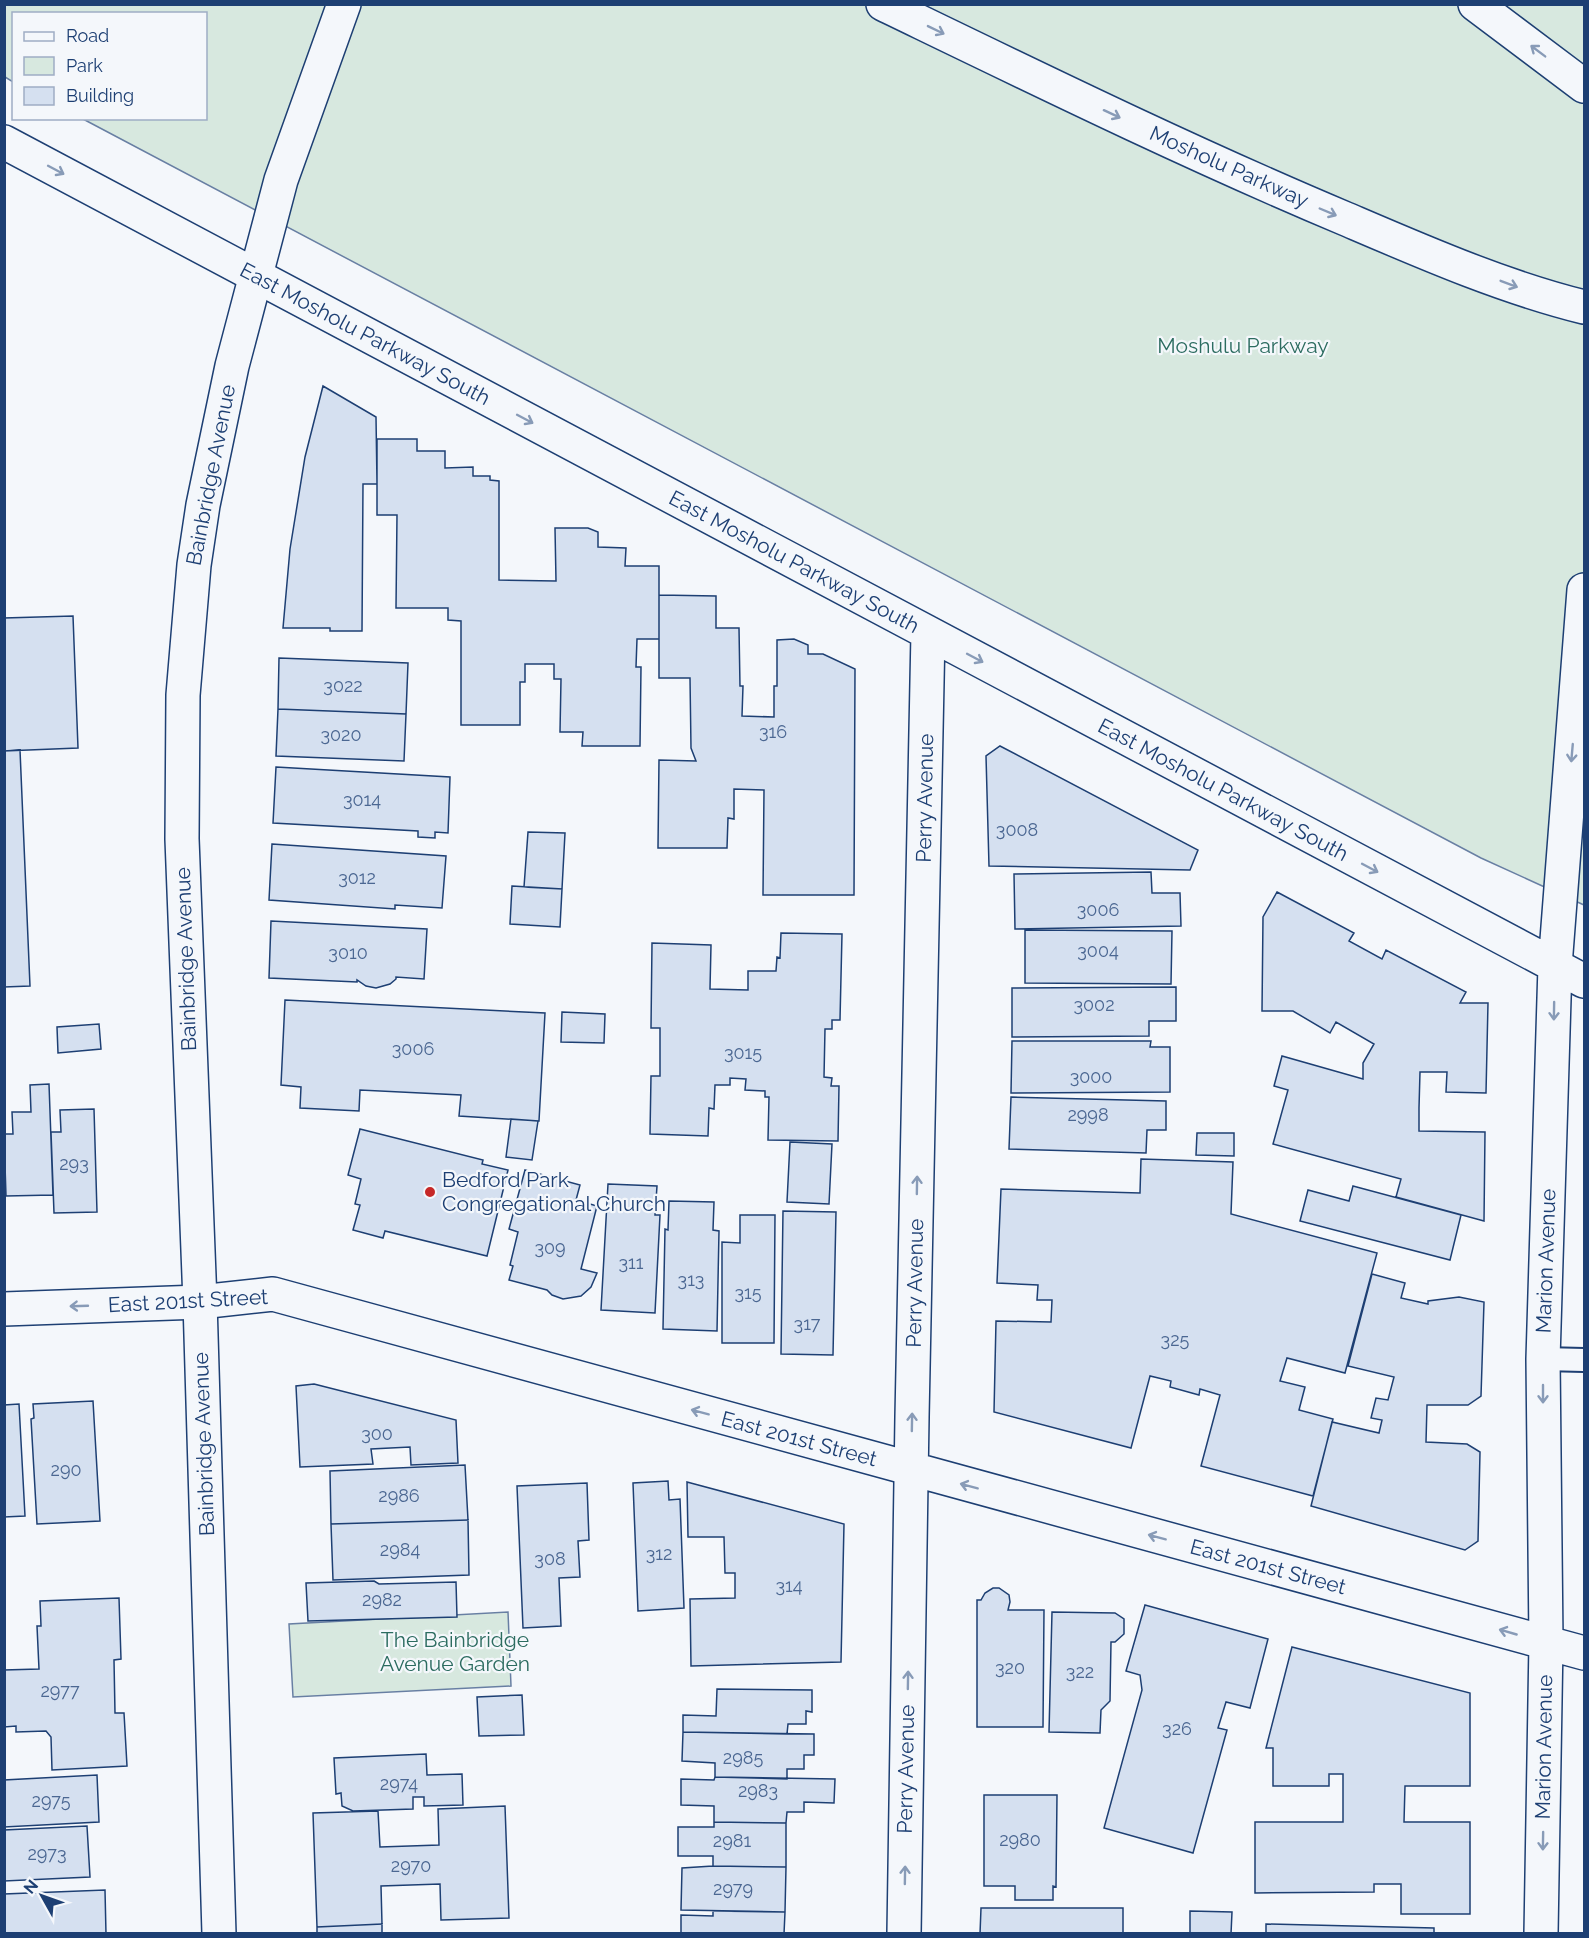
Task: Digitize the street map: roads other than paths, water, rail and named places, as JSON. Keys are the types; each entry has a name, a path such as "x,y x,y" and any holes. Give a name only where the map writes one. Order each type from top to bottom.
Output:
{"street":[{"name":"Bainbridge Avenue","path":"219,1934 200,1302 182,839 183,695 194,566 202,505 232,366 281,180 344,4"},
{"name":"Mosholu Parkway","path":"883,4 1113,115 1285,194 1521,288 1584,307"},
{"path":"1475,4 1584,86"},
{"name":"East Mosholu Parkway South","path":"4,142 1584,981"},
{"name":"Marion Avenue","path":"1541,1934 1546,1642 1543,1359 1555,966 1584,590"},
{"name":"Perry Avenue","path":"904,1934 928,633"},
{"name":"East 201st Street","path":"4,1309 200,1302 273,1294 1584,1653"}],"lane":[{"path":"1543,1359 1584,1360"}],"place":[{"name":"Bedford Park Congregational Church","path":"430,1192"}],"park label":[{"name":"Moshulu Parkway","path":"1243,346"},
{"name":"The Bainbridge Avenue Garden","path":"455,1652"}]}
